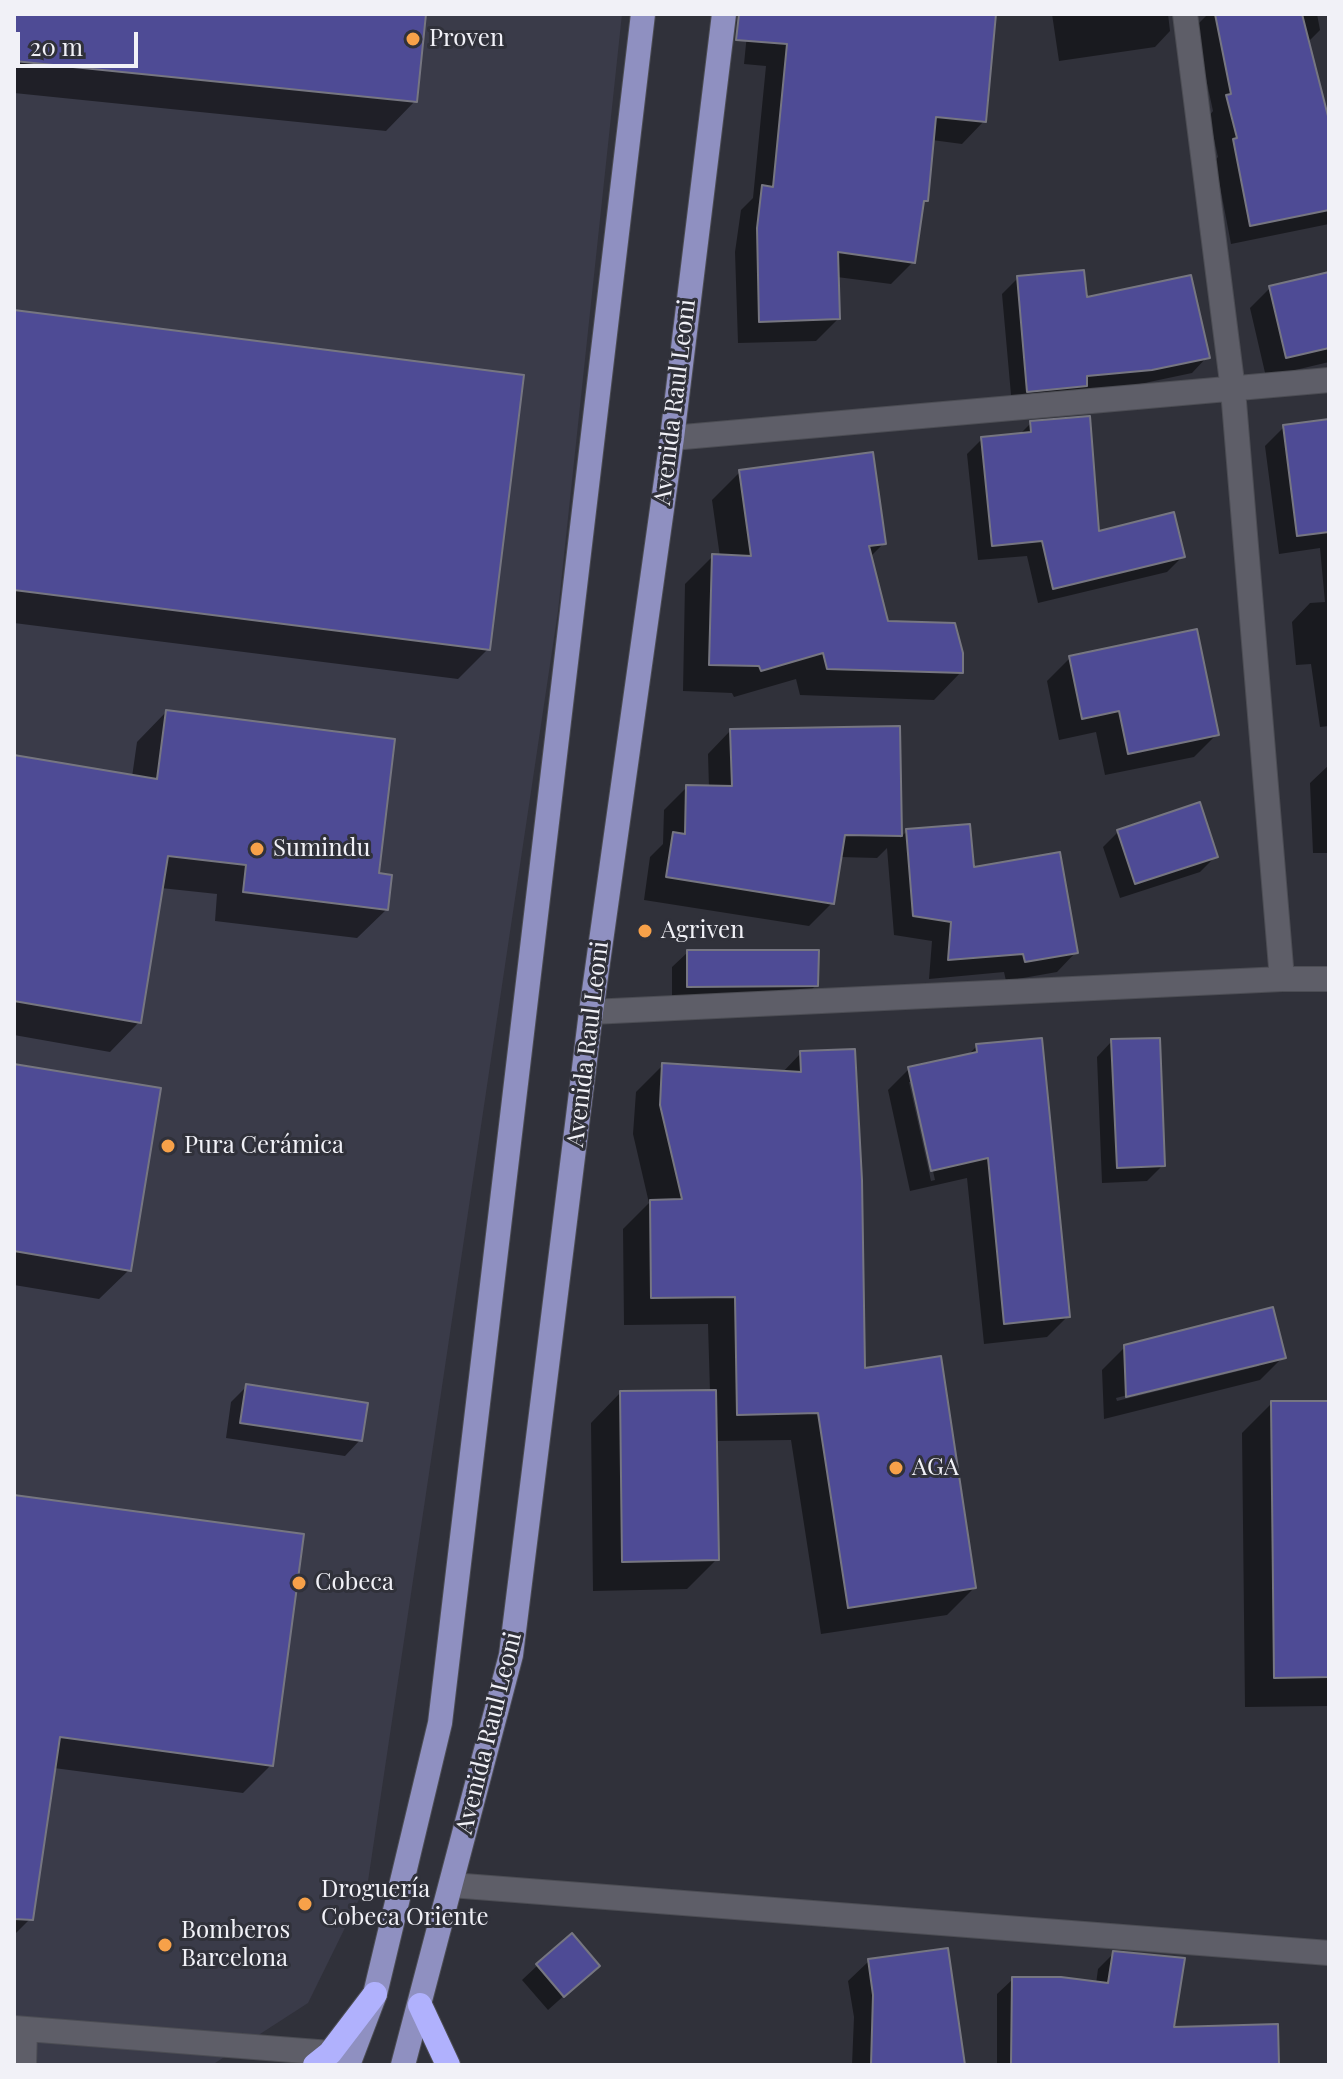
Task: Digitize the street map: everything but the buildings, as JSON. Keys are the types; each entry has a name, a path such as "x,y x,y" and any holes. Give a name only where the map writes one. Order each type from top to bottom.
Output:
{"highway":[{"path":"331,2061 375,1994"},
{"path":"420,2005 448,2065"}],"main road":[{"name":"Avenida Raul Leoni","path":"375,1994 440,1723 643,14"},
{"name":"Avenida Raul Leoni","path":"403,2065 511,1655 591,1012 672,438 724,14"}],"street":[{"path":"1185,14 1233,390 1282,979"},
{"path":"672,438 1329,380"},
{"path":"591,1012 1329,979"},
{"path":"451,1885 1329,1953"},
{"path":"24,2065 19,2029 331,2061"}],"shaded area":[{"path":"14,14 622,14 558,611 368,1881 308,2003 212,2065 14,2065"}],"place":[{"name":"Proven","path":"413,39"},
{"name":"Sumindu","path":"257,849"},
{"name":"Agriven","path":"645,931"},
{"name":"Pura Cerámica","path":"168,1146"},
{"name":"AGA","path":"896,1468"},
{"name":"Cobeca","path":"299,1583"},
{"name":"Droguería Cobeca Oriente","path":"305,1904"},
{"name":"Bomberos Barcelona","path":"165,1945"}]}
